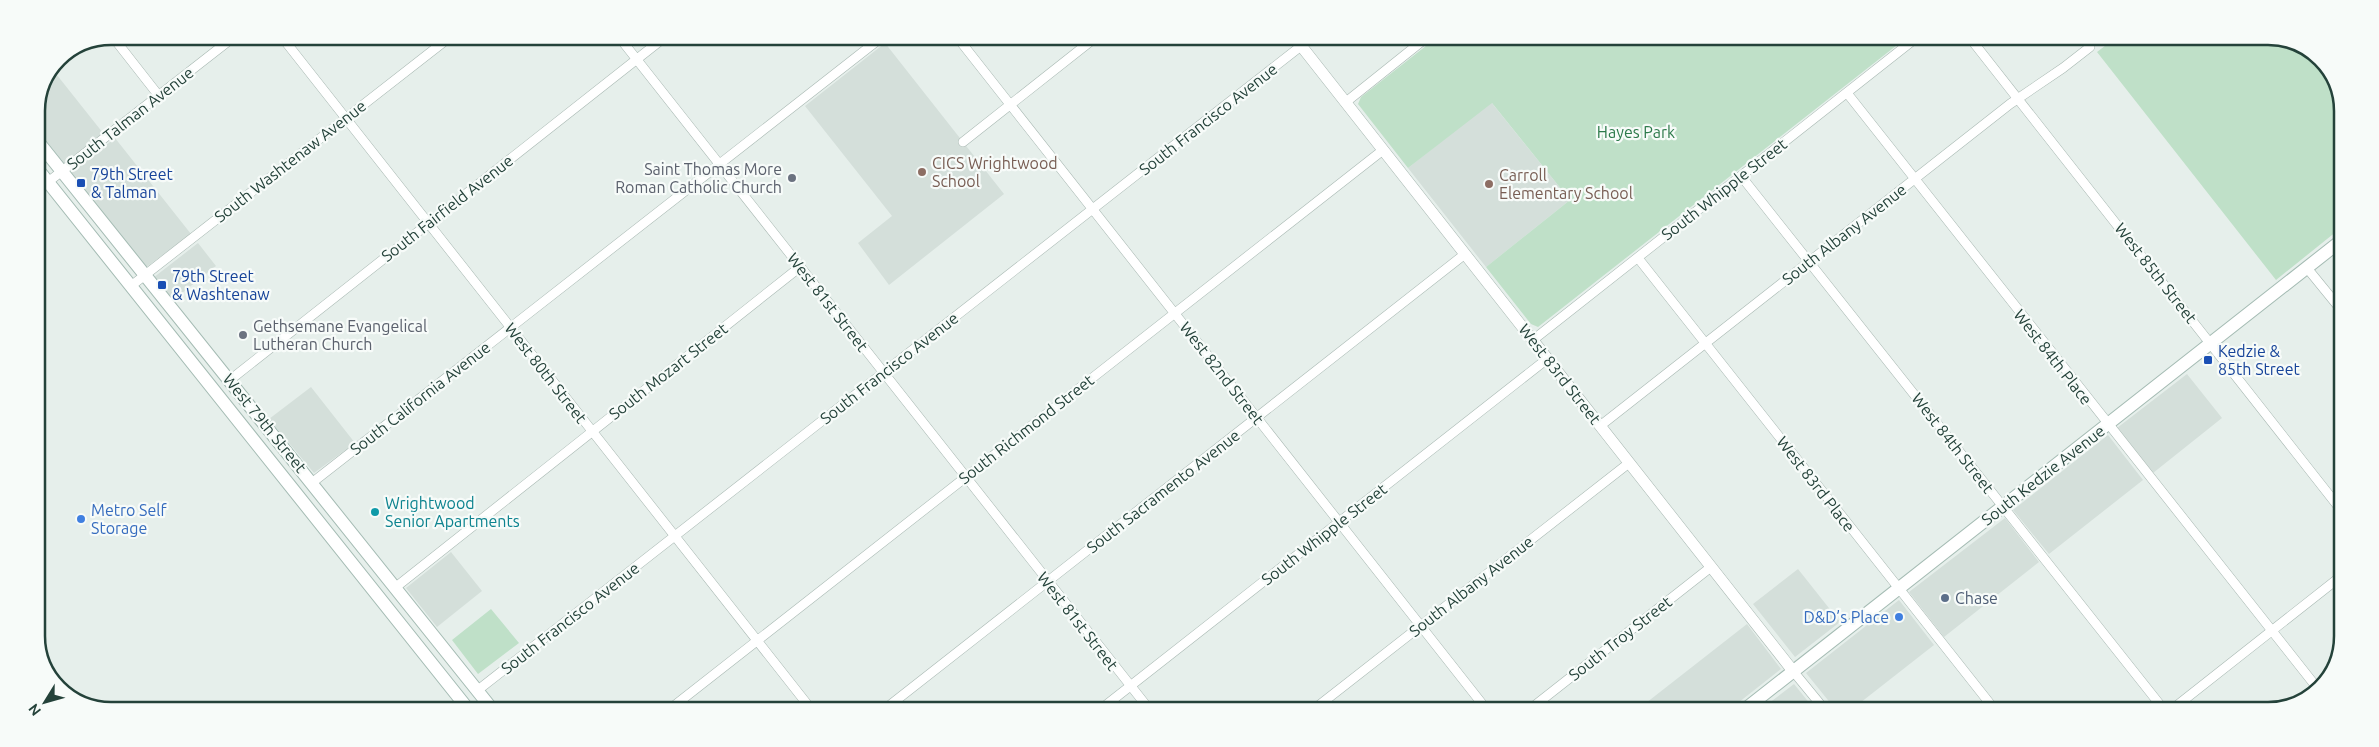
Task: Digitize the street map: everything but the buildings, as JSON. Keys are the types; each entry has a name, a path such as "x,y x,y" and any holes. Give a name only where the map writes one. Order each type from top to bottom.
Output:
{"main road":[{"name":"West 79th Street","path":"45,150 313,482 487,702"},
{"name":"West 79th Street","path":"45,178 462,702"},
{"name":"South Kedzie Avenue","path":"1754,702 2334,246"}],"street":[{"path":"119,45 159,96"},
{"name":"South Talman Avenue","path":"48,182 224,45"},
{"name":"West 80th Street","path":"289,45 806,702"},
{"name":"South Washtenaw Avenue","path":"131,286 440,45"},
{"name":"West 81st Street","path":"625,45 1143,702"},
{"name":"South Fairfield Avenue","path":"230,380 654,45"},
{"name":"South California Avenue","path":"313,482 872,45"},
{"name":"West 82nd Street","path":"963,45 1481,702"},
{"path":"963,142 1086,45"},
{"name":"South Francisco Avenue","path":"478,690 1092,209 1294,45"},
{"name":"West 83rd Street","path":"1300,45 1819,702"},
{"path":"1346,102 1417,45"},
{"name":"South Whipple Street","path":"1533,340 1907,45"},
{"name":"West 85th Street","path":"1976,45 2027,108 2334,501"},
{"name":"South Albany Avenue","path":"1600,426 1914,179 2090,46"},
{"name":"West 84th Place","path":"1847,93 2107,425 2314,683"},
{"name":"South Richmond Street","path":"679,702 1383,150"},
{"name":"West 84th Street","path":"1741,176 2158,702"},
{"name":"South Sacramento Avenue","path":"894,702 1465,254"},
{"name":"West 83rd Place","path":"1638,258 1989,702"},
{"name":"South Mozart Street","path":"396,587 800,267"},
{"path":"2307,268 2334,301"},
{"name":"South Whipple Street","path":"1110,702 1548,359"},
{"name":"South Albany Avenue","path":"1323,702 1630,463"},
{"name":"South Troy Street","path":"1539,702 1711,567"},
{"path":"2181,702 2334,582"}],"shaded area":[{"name":"CICS Wrightwood School","path":"882,45 887,45 1004,194 889,285 858,243 892,216 805,106"},
{"path":"56,74 103,133 64,163 45,139 46,98"},
{"name":"Carroll Elementary School","path":"1491,102 1570,200 1486,267 1408,168"},
{"path":"115,138 191,234 145,268 71,173"},
{"path":"198,243 216,266 172,301 153,278"},
{"path":"2187,374 2222,418 2153,473 2117,428"},
{"path":"311,387 355,443 314,473 269,419"},
{"path":"2108,435 2143,480 2049,554 2013,510"},
{"path":"2005,518 2039,562 1944,637 1909,592"},
{"path":"451,552 482,591 437,627 406,588"},
{"path":"1798,569 1840,622 1795,657 1753,604"},
{"path":"1899,600 1934,645 1861,702 1830,702 1806,673"},
{"path":"1747,624 1781,669 1739,702 1647,702"},
{"path":"1794,684 1809,702 1770,702"}],"green space":[{"name":"Hayes Park","path":"1427,45 1897,45 1538,327 1531,324 1486,267 1570,200 1492,103 1408,168 1358,104 1361,97"},
{"path":"2106,45 2268,45 2285,47 2312,61 2318,67 2329,86 2334,106 2334,233 2276,280 2097,52"},
{"path":"491,609 519,643 478,674 452,640"}],"place":[{"name":"CICS Wrightwood School","path":"922,172"},
{"name":"Saint Thomas More Roman Catholic Church","path":"792,178"},
{"name":"79th Street & Talman","path":"81,183"},
{"name":"Carroll Elementary School","path":"1489,184"},
{"name":"79th Street & Washtenaw","path":"162,285"},
{"name":"Gethsemane Evangelical Lutheran Church","path":"243,335"},
{"name":"Kedzie & 85th Street","path":"2208,360"},
{"name":"Wrightwood Senior Apartments","path":"375,512"},
{"name":"Metro Self Storage","path":"81,519"},
{"name":"Chase","path":"1945,598"},
{"name":"D&D’s Place","path":"1899,617"}]}
